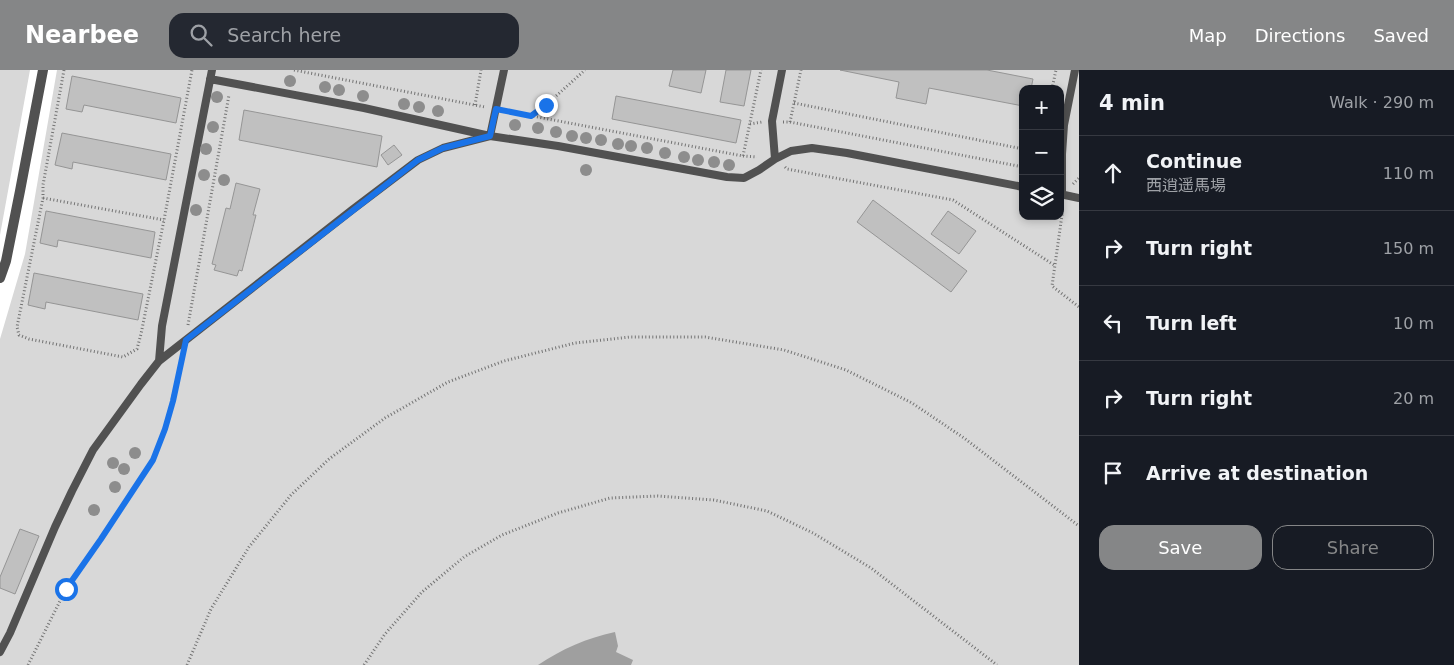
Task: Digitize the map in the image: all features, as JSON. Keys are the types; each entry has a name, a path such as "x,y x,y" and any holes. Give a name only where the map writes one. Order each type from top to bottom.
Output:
{"street":[{"path":"0,278 6,260 43,70"}],"lane":[{"path":"159,361 162,326 212,70"},
{"path":"490,136 504,70"},
{"path":"775,159 772,121 782,70"},
{"path":"1061,175 1064,125 1075,70"},
{"path":"210,80 364,108 490,136 558,146 727,177 744,178 791,151 812,148 1019,186"},
{"path":"0,652 72,491 93,450 159,361 418,160 443,148 490,136"},
{"path":"1064,195 1079,198"}],"path":[{"path":"64,70 43,186 43,198 16,327 19,335 29,339 123,357 137,349 164,220 192,70"},
{"path":"294,70 743,156 761,70"},
{"path":"475,105 481,70"},
{"path":"531,116 585,70"},
{"path":"790,122 801,70"},
{"path":"1053,85 1056,70"},
{"path":"28,665 66,589 153,460 165,429 186,340 231,84"},
{"path":"794,104 1019,148"},
{"path":"750,124 772,121 790,122 1019,166"},
{"path":"775,159 787,169 953,200 1054,265"},
{"path":"43,198 164,220"},
{"path":"1061,220 1052,286 1079,307"},
{"path":"187,665 210,609 249,547 291,496 329,459 385,418 448,382 504,361 575,343 630,337 705,337 784,350 846,370 912,403 964,438 1079,526"},
{"path":"364,665 385,634 422,592 464,557 502,535 558,513 610,498 658,496 714,500 767,511 813,532 872,568 997,665"}],"shaded area":[{"path":"0,70 30,70 0,235"},
{"path":"57,70 1079,70 1079,665 0,665 0,339 25,254"},
{"path":"615,632 618,646 616,652 633,660 631,665 538,665 575,645"}],"building":[{"path":"673,70 706,70 701,93 669,86"},
{"path":"726,70 751,70 744,106 720,102"},
{"path":"840,70 987,70 1033,79 1032,85 1019,85 1019,105 929,88 926,104 896,98 899,82"},
{"path":"72,76 181,98 176,123 84,105 82,112 66,109"},
{"path":"616,96 741,120 736,143 612,119"},
{"path":"244,110 382,136 377,167 239,140"},
{"path":"62,133 171,154 166,180 73,162 72,169 55,165"},
{"path":"394,145 402,155 388,165 381,155"},
{"path":"236,183 260,189 253,215 256,215 242,271 239,270 237,276 214,270 216,265 212,264 226,208 230,209"},
{"path":"873,200 967,271 951,292 857,222"},
{"path":"46,211 155,232 151,258 58,240 57,247 40,243"},
{"path":"948,211 976,231 959,254 931,234"},
{"path":"34,273 143,294 138,320 46,302 45,309 28,305"},
{"path":"20,529 39,536 15,594 0,588 0,577"}],"route":[{"path":"66,589 153,460 173,401 186,340 418,160 443,148 490,136 496,109 531,116 546,105"}]}
